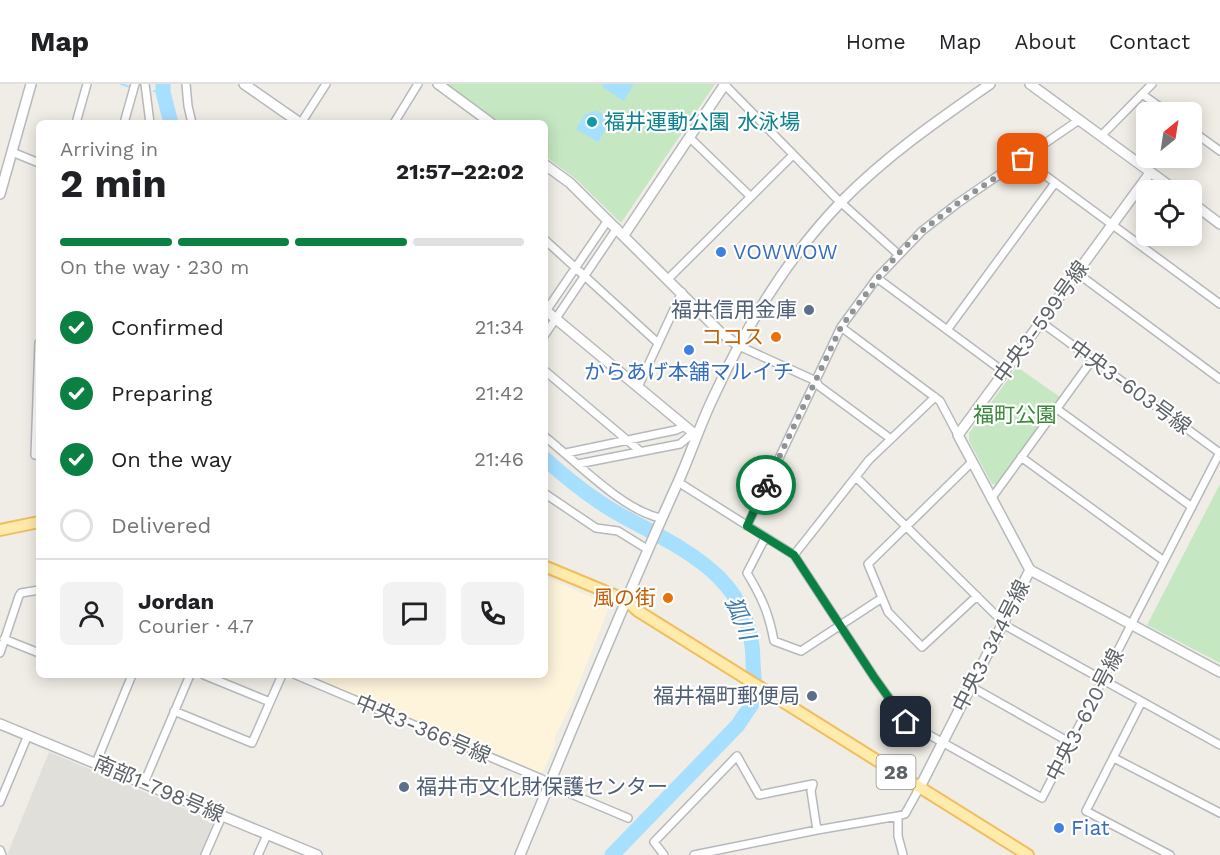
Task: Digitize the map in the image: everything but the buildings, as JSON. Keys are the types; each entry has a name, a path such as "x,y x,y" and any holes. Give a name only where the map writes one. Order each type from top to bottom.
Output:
{"main road":[{"path":"0,530 36,523"},
{"name":"28","path":"548,568 626,600 638,611 1028,855"}],"street":[{"path":"0,194 31,84"},
{"path":"77,120 87,84"},
{"path":"125,120 135,84"},
{"path":"145,84 150,120"},
{"path":"186,84 192,120"},
{"path":"244,84 296,120"},
{"path":"302,120 326,84"},
{"path":"396,120 418,84"},
{"path":"438,84 487,120"},
{"path":"548,330 585,275 689,137 724,84 841,202 898,254"},
{"path":"523,854 649,544 678,482 695,434 739,346 783,276 841,202 928,127 990,84"},
{"path":"1030,84 1161,180"},
{"path":"1101,136 1152,84"},
{"path":"1142,94 1153,102"},
{"path":"747,526 841,327 878,278 898,254 922,231 958,203 1079,120"},
{"path":"689,137 750,196"},
{"path":"1202,138 1220,151"},
{"path":"12,152 36,162"},
{"path":"668,279 793,155"},
{"path":"1023,159 1220,304"},
{"path":"548,167 570,183 720,332 739,346 816,381 819,386 891,439"},
{"name":"中央3-599号線","path":"958,435 1150,172"},
{"path":"947,330 1055,183"},
{"path":"1202,210 1220,224"},
{"path":"548,307 608,220"},
{"path":"548,243 658,343"},
{"path":"1077,273 1220,379"},
{"path":"878,278 1004,372"},
{"path":"638,387 682,292"},
{"path":"548,313 695,434"},
{"name":"中央3-603号線","path":"1041,322 1220,452"},
{"path":"841,327 940,401 1030,570 1220,672"},
{"path":"991,498 1092,360"},
{"path":"548,373 640,451"},
{"path":"794,555 869,460 935,397"},
{"path":"1057,409 1192,507"},
{"path":"566,453 676,430 685,426"},
{"path":"36,434 36,455"},
{"path":"578,464 680,444 695,434"},
{"path":"548,439 614,494 660,519"},
{"name":"中央3-620号線","path":"942,741 1042,798 1220,452"},
{"path":"1021,457 1164,561"},
{"path":"972,462 868,564 888,612 922,647 977,596"},
{"path":"856,477 1008,627 1220,745"},
{"path":"678,482 794,555 906,722 942,741"},
{"path":"548,496 596,528 618,531 649,544"},
{"path":"765,538 747,573 762,597 770,617 774,641 801,651 882,598"},
{"name":"中央3-344号線","path":"920,787 1030,570"},
{"path":"0,652 19,596 21,593 36,590"},
{"path":"4,639 36,652"},
{"path":"96,763 131,678"},
{"path":"144,783 188,678"},
{"path":"211,678 270,702"},
{"path":"174,711 252,743 281,678"},
{"name":"中央3-366号線","path":"303,678 628,818"},
{"path":"970,686 1071,743"},
{"path":"1141,703 1086,811 1170,855"},
{"name":"南部1-798号線","path":"0,724 317,855"},
{"path":"0,801 28,735"},
{"path":"664,855 654,842 737,756 759,795 813,784 811,791 817,830"},
{"path":"1114,758 1220,813"},
{"path":"694,855 905,814 920,787"},
{"path":"205,855 222,816"},
{"path":"898,816 898,836 903,855"},
{"path":"258,855 267,835"},
{"path":"0,850 2,855"}],"shaded area":[{"path":"548,578 605,603 608,609 569,709 555,736 555,745 543,771 540,772 315,678 548,678"},
{"path":"49,752 211,820 213,823 200,855 7,855"}],"green space":[{"path":"446,84 715,84 621,223 576,179 548,158 548,120 495,120"},
{"name":"福町公園","path":"1017,367 1060,397 997,484 992,484 969,441 969,433"},
{"path":"1220,484 1220,663 1147,625"}],"water":[{"path":"603,84 634,84 624,101 602,87"},
{"path":"596,111 605,115 606,128 598,142 576,129 585,114"}],"waterway":[{"path":"121,84 130,87"},
{"name":"狐川","path":"163,84 170,120"},
{"path":"154,91 163,92"},
{"name":"狐川","path":"548,461 598,501 665,539 709,568 727,586 741,607 750,632 755,688 750,708 738,725 612,855"}],"way so far":[{"path":"766,485 841,327 878,278 898,254 922,231 958,203 1023,159"}],"place":[{"name":"福井運動公園 水泳場","path":"592,122"},
{"name":"VOWWOW","path":"721,252"},
{"name":"福井信用金庫","path":"809,310"},
{"name":"ココス","path":"776,337"},
{"name":"からあげ本舗マルイチ","path":"689,350"},
{"name":"風の街","path":"668,598"},
{"name":"福井福町郵便局","path":"812,696"},
{"name":"福井市文化財保護センター","path":"404,787"},
{"name":"Fiat","path":"1059,828"}],"route":[{"path":"766,485 747,526 794,555 906,722"}]}
